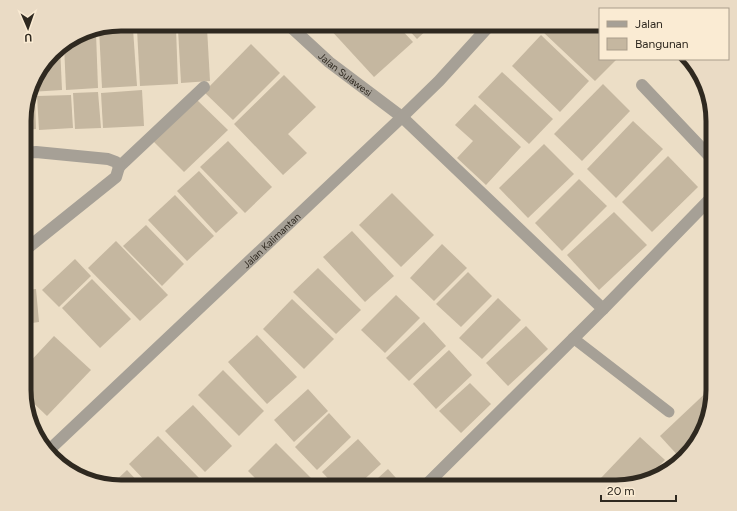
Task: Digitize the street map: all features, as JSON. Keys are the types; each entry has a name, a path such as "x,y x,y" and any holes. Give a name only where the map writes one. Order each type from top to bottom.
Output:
{"street":[{"name":"Jalan Sulawesi","path":"295,31 329,62 402,117 603,309"},
{"name":"Jalan Kalimantan","path":"52,447 402,117 439,81 485,31"},
{"path":"642,85 706,153"},
{"path":"31,245 116,177 119,167 204,87"},
{"path":"31,152 108,159 116,162 119,167"},
{"path":"431,480 603,309 706,203"}],"lane":[{"path":"573,338 669,412"}],"building":[{"path":"133,31 137,86 102,88 99,34"},
{"path":"137,31 176,31 178,84 140,86"},
{"path":"178,31 207,31 210,81 181,83"},
{"path":"332,31 403,31 413,42 374,77"},
{"path":"410,31 426,31 417,39"},
{"path":"542,31 599,31 599,60 616,60 595,81"},
{"path":"96,35 98,88 66,90 64,51 76,43"},
{"path":"541,35 589,81 560,112 512,66"},
{"path":"251,44 280,73 233,120 204,92"},
{"path":"60,55 62,90 36,92 46,71"},
{"path":"502,72 553,119 529,144 478,97"},
{"path":"284,75 316,107 288,134 307,153 283,175 234,124"},
{"path":"603,84 630,111 582,161 554,134"},
{"path":"142,90 144,126 103,128 101,93"},
{"path":"98,92 101,128 75,129 73,93"},
{"path":"71,95 73,128 39,130 37,96"},
{"path":"34,98 36,129 31,129 32,109"},
{"path":"196,99 228,130 184,172 153,141"},
{"path":"475,104 521,147 486,185 457,158 473,141 455,125"},
{"path":"633,121 663,149 616,198 587,169"},
{"path":"228,141 272,187 245,213 200,167"},
{"path":"544,144 574,174 528,218 499,188"},
{"path":"668,156 698,187 652,232 622,202"},
{"path":"199,171 238,213 216,233 177,191"},
{"path":"579,179 607,206 562,251 535,223"},
{"path":"392,193 434,235 401,267 359,225"},
{"path":"175,195 214,236 187,261 148,220"},
{"path":"614,212 647,245 599,290 567,255"},
{"path":"146,225 184,264 162,286 123,246"},
{"path":"352,231 394,276 365,302 323,257"},
{"path":"116,241 168,295 140,321 88,268"},
{"path":"442,244 467,268 434,301 410,278"},
{"path":"75,259 91,276 59,307 42,290"},
{"path":"318,268 361,310 336,334 293,292"},
{"path":"468,272 492,296 461,327 436,304"},
{"path":"92,279 131,319 100,348 62,308"},
{"path":"31,289 36,289 39,322 31,323"},
{"path":"396,295 420,318 385,353 361,330"},
{"path":"498,298 521,320 482,359 459,338"},
{"path":"292,299 334,339 304,369 263,329"},
{"path":"424,322 446,346 409,381 386,358"},
{"path":"526,326 548,349 508,386 486,363"},
{"path":"257,335 297,377 267,404 228,362"},
{"path":"54,336 91,370 47,416 32,402 31,361"},
{"path":"449,350 472,375 436,409 413,384"},
{"path":"223,370 264,411 239,436 198,395"},
{"path":"470,383 491,404 461,433 439,411"},
{"path":"308,389 328,411 294,442 274,420"},
{"path":"706,393 704,408 697,430 680,454 678,456 660,436"},
{"path":"193,405 232,446 205,472 165,431"},
{"path":"329,413 351,437 317,470 295,447"},
{"path":"158,436 199,478 197,480 144,480 129,464"},
{"path":"640,437 665,460 653,472 639,477 616,480 600,479"},
{"path":"358,439 381,464 364,480 329,480 322,472"},
{"path":"276,443 313,480 257,480 248,471"},
{"path":"388,469 398,480 376,480"},
{"path":"127,470 136,480 116,480"}]}
